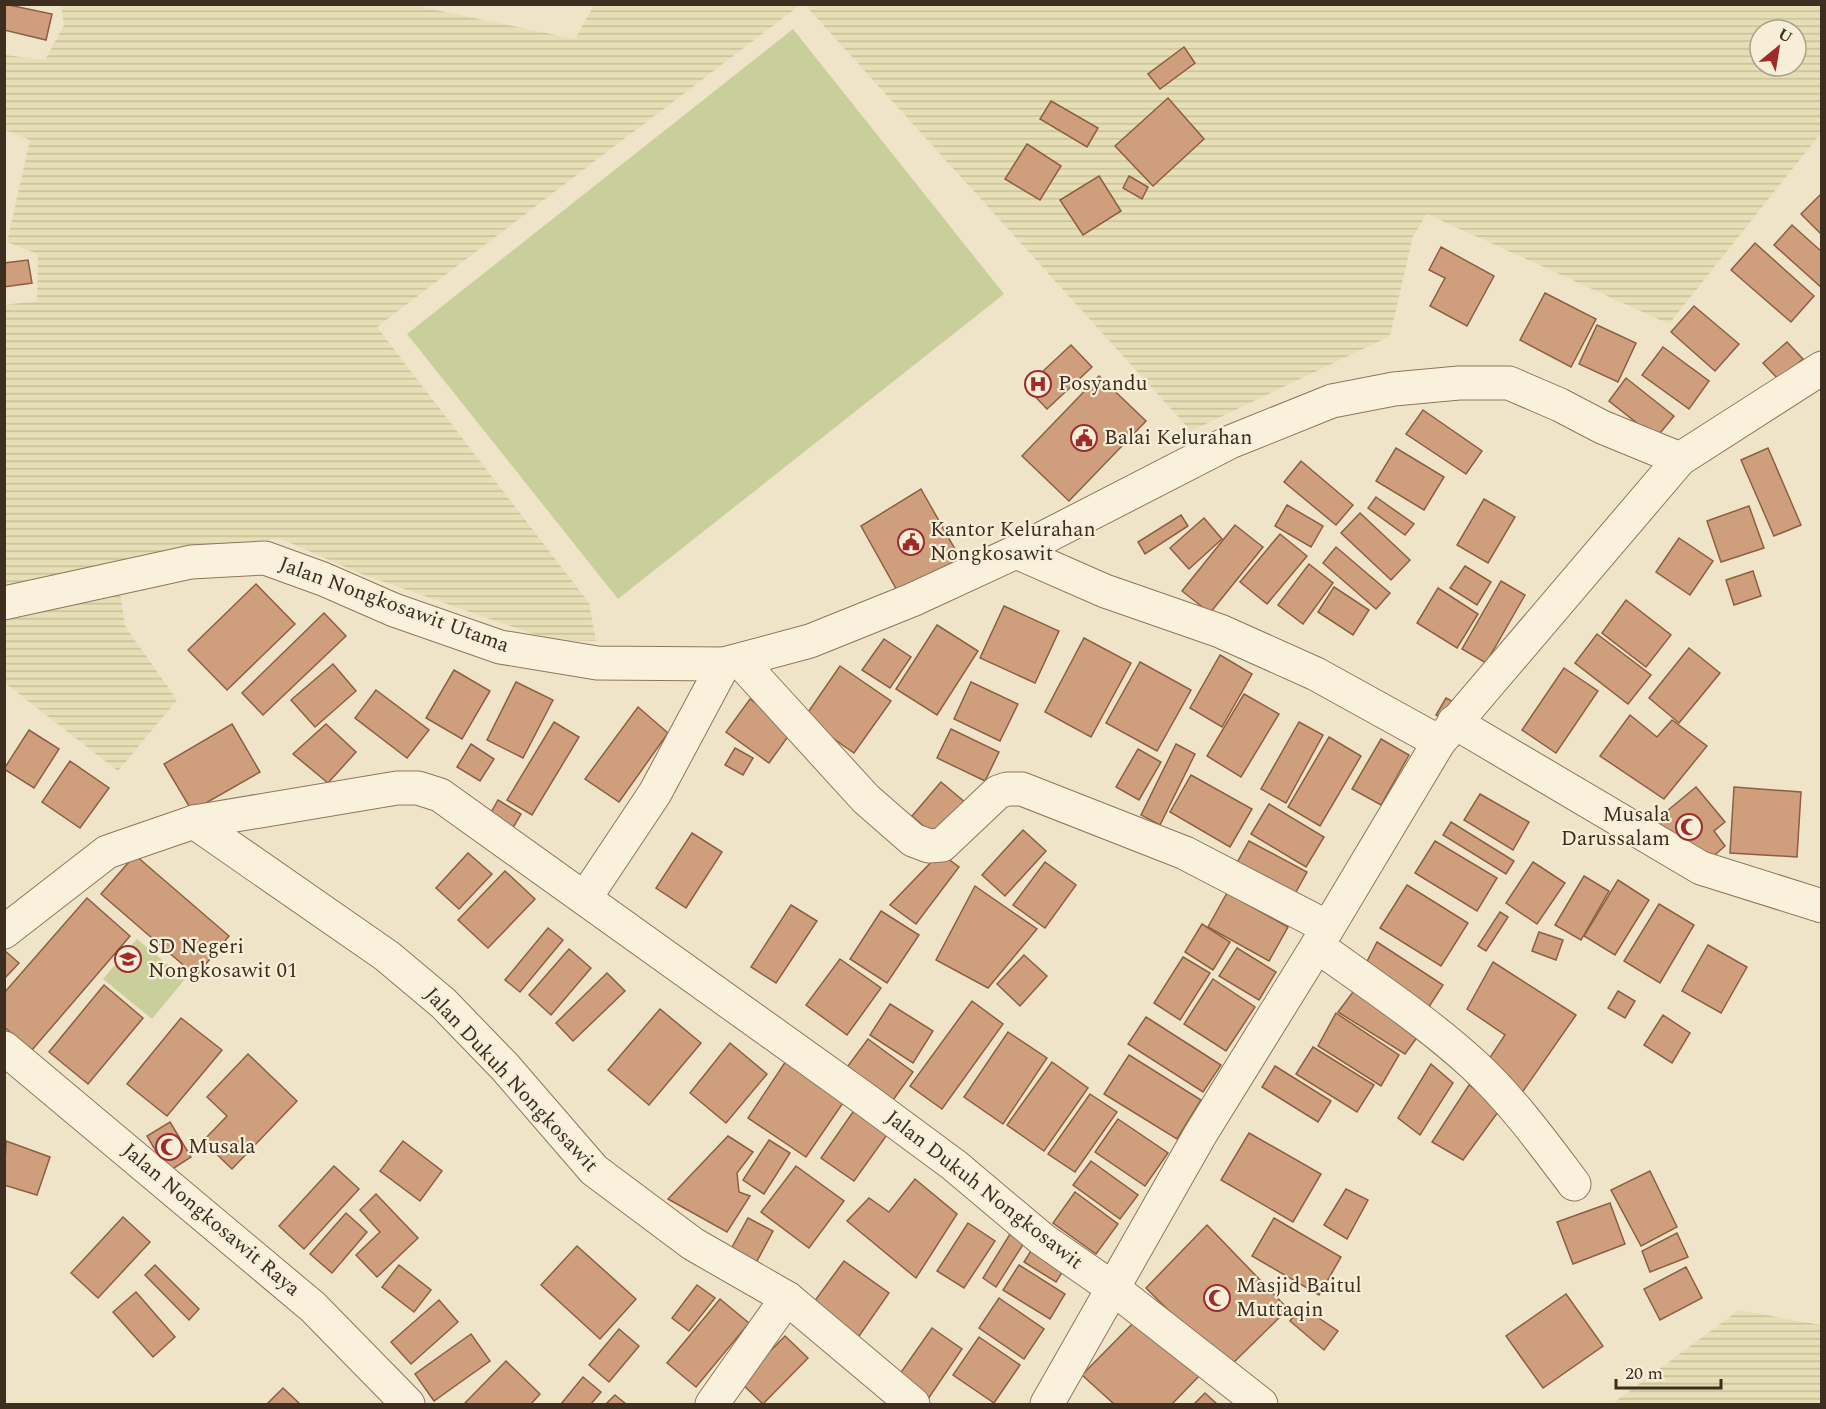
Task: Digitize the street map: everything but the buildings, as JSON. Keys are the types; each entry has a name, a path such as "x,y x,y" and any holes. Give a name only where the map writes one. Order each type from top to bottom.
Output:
{"street":[{"path":"1047,1404 1200,1135 1446,732 1680,459 1821,368"},
{"name":"Jalan Nongkosawit Utama","path":"4,603 191,562 266,558 323,579 394,610 500,646 597,663 732,662 810,641 912,600 1016,552 1230,442 1332,401 1394,388 1459,383 1509,383 1560,405 1602,427 1680,459"},
{"path":"1016,552 1105,591 1220,631 1446,732 1701,868 1821,906"},
{"path":"585,898 655,793 732,662 866,799 913,840 929,846 942,844 998,792 1007,789 1022,789 1185,853 1322,936 1475,1066 1534,1130 1574,1184"},
{"name":"Jalan Dukuh Nongkosawit","path":"4,932 107,852 194,822 397,788 418,788 440,795 954,1165 1042,1239 1114,1288 1261,1404"},
{"name":"Jalan Dukuh Nongkosawit","path":"194,822 387,956 442,1003 505,1067 594,1170 693,1244 787,1298 913,1404"},
{"name":"Jalan Nongkosawit Raya","path":"4,1048 313,1307 408,1404"},
{"path":"712,1404 787,1298"}],"shaded area":[{"path":"61,5 412,5 575,39 594,5 800,5 377,327 589,603 596,641 550,640 359,573 279,538 117,573 125,626 177,700 118,771 5,683 4,305 37,301 38,254 7,242 30,140 5,130 5,55 45,60 64,25"},
{"path":"805,5 1821,5 1821,133 1669,324 1427,214 1413,236 1390,336 1191,431"},
{"path":"1739,1310 1821,1325 1821,1404 1612,1404"}],"green space":[{"path":"793,29 1004,294 618,599 407,334"},
{"path":"137,939 185,979 152,1019 103,979"}],"place":[{"name":"Posyandu","path":"1038,384"},
{"name":"Balai Kelurahan","path":"1084,438"},
{"name":"Kantor Kelurahan Nongkosawit","path":"911,542"},
{"name":"Musala Darussalam","path":"1689,827"},
{"name":"SD Negeri Nongkosawit 01","path":"128,959"},
{"name":"Musala","path":"169,1147"},
{"name":"Masjid Baitul Muttaqin","path":"1217,1298"}]}
